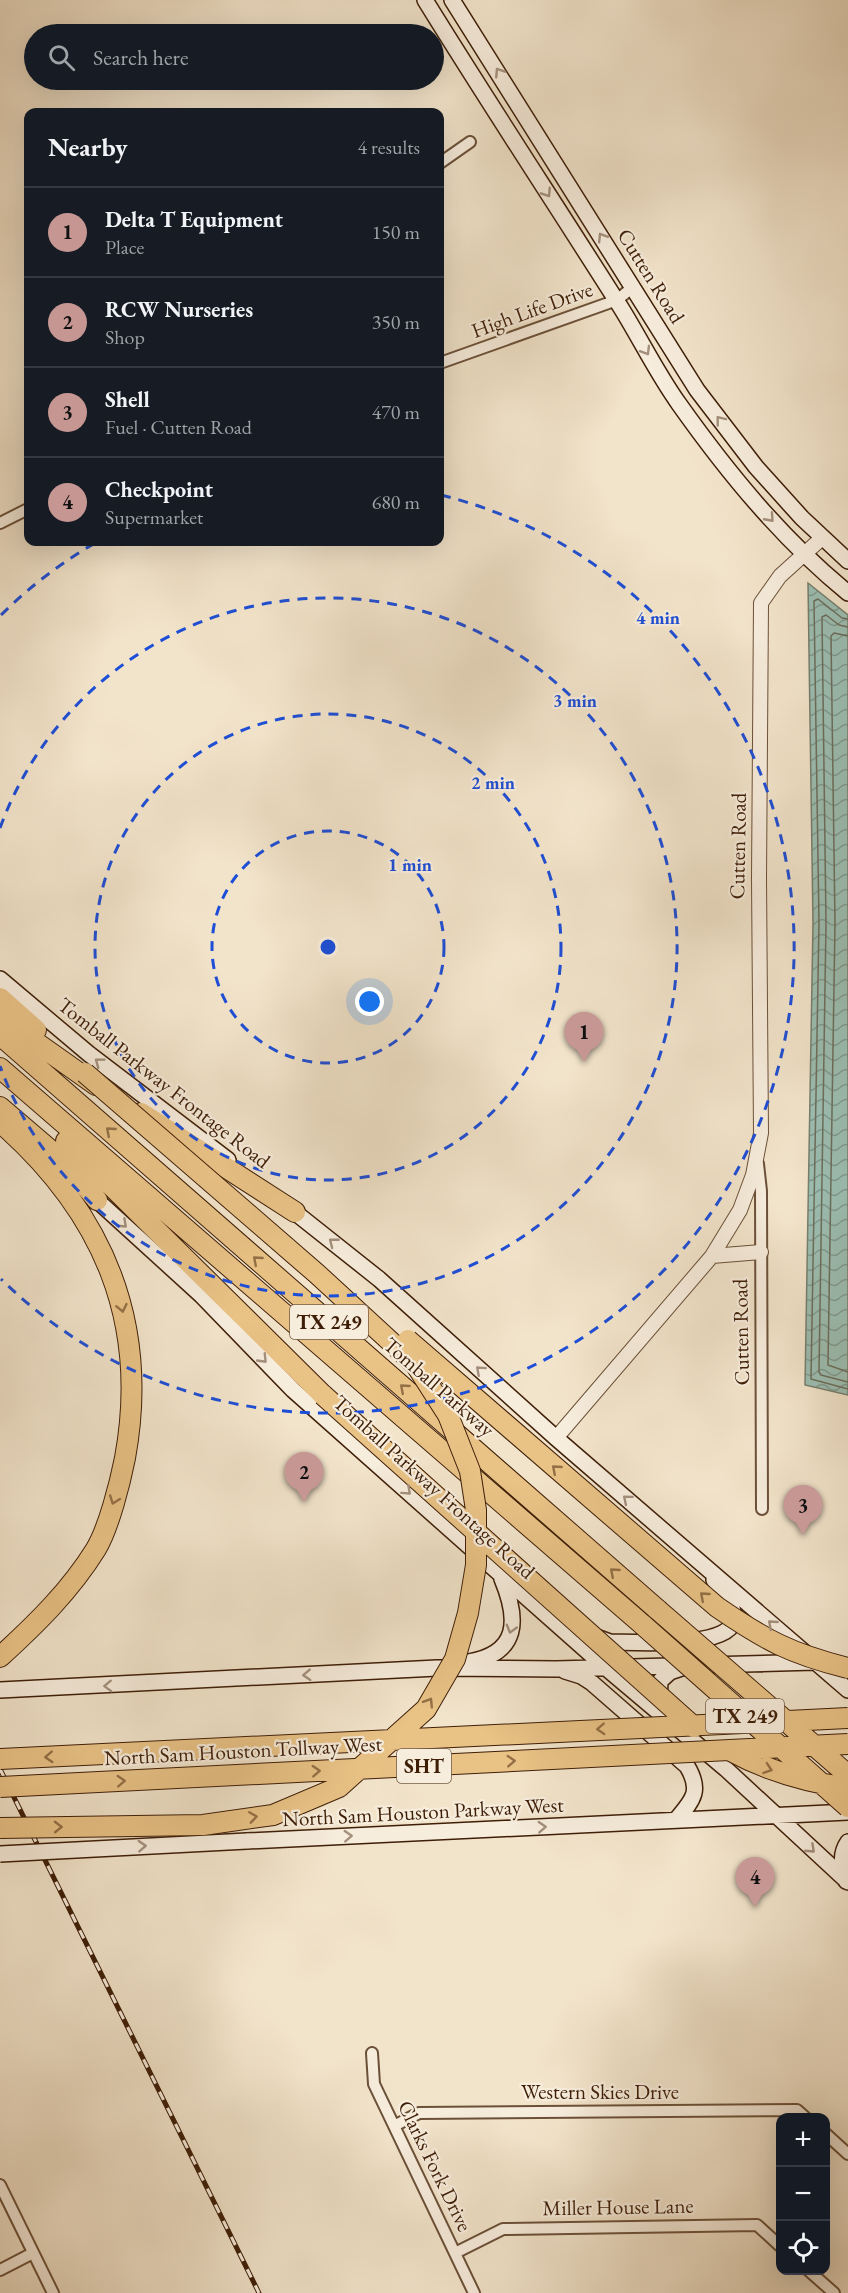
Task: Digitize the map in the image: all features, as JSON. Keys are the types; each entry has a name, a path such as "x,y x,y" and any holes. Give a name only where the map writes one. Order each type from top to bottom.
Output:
{"highway":[{"path":"0,998 348,1301 416,1365 448,1415 470,1471 476,1510 476,1565 468,1613 455,1659 426,1709 339,1787 273,1815 203,1825 0,1828"},
{"path":"0,1017 63,1063 296,1212"},
{"name":"Tomball Parkway","path":"0,1035 848,1775"},
{"name":"TX 249","path":"0,1068 643,1625 848,1807"},
{"path":"85,1073 113,1088 177,1141 717,1607 765,1640 806,1658 848,1668"},
{"path":"0,1076 323,1395 682,1719 713,1741 759,1766 808,1782 848,1788"},
{"path":"0,1107 69,1166 97,1200"},
{"path":"0,1122 30,1148 63,1186 95,1236 119,1294 132,1367 131,1425 120,1482 97,1547 53,1608 0,1657"},
{"name":"North Sam Houston Tollway West","path":"0,1759 848,1718"},
{"name":"North Sam Houston Tollway West","path":"0,1787 848,1744"}],"main road":[{"name":"Cutten Road","path":"425,0 440,24"},
{"name":"Cutten Road","path":"452,0 699,393 756,466 822,538"},
{"name":"Cutten Road","path":"444,30 616,300 678,403 745,490 804,555"},
{"path":"520,151 539,139"},
{"path":"822,538 848,561"},
{"path":"804,555 848,592"},
{"name":"Tomball Parkway Frontage Road","path":"0,979 89,1054 296,1212 379,1279 556,1438 848,1690"},
{"name":"Tomball Parkway Frontage Road","path":"0,1116 201,1295 293,1390 605,1667 668,1720 847,1882"},
{"path":"542,1611 579,1632 610,1642 705,1641 721,1635 731,1626 734,1617 732,1606 703,1564"},
{"path":"437,1668 485,1659 502,1649 510,1636 514,1620 513,1604 500,1574"},
{"path":"0,1690 437,1668 556,1669 848,1662"},
{"path":"668,1720 658,1702 660,1681 670,1672 693,1665"},
{"path":"556,1669 581,1676 592,1683 687,1766 695,1779 695,1791 692,1802 676,1820"},
{"name":"North Sam Houston Parkway West","path":"0,1854 848,1812"},
{"path":"847,1882 842,1850 848,1842"}],"street":[{"path":"444,160 470,142"},
{"name":"High Life Drive","path":"444,362 616,300 633,287"},
{"path":"0,523 24,510"},
{"name":"Cutten Road","path":"556,1438 712,1256 740,1210 757,1155 761,1133 759,879 761,603 780,576 822,538"},
{"name":"Cutten Road","path":"757,1155 761,1191 762,1509"},
{"path":"712,1256 761,1252"},
{"name":"Clarks Fork Drive","path":"372,2053 374,2084 474,2293"},
{"name":"Western Skies Drive","path":"394,2126 419,2113 797,2110 800,2113"},
{"path":"830,2138 848,2154"},
{"path":"0,2185 53,2293"},
{"name":"Miller House Lane","path":"455,2253 503,2229 757,2225 776,2242"},
{"path":"0,2270 33,2253"},
{"path":"813,2275 834,2293"}],"water":[{"path":"808,583 848,615 848,1395 805,1385 813,923"}],"railway":[{"path":"0,1769 259,2293"}],"place":[{"name":"Delta T Equipment","path":"584,1062"},
{"name":"RCW Nurseries","path":"304,1502"},
{"name":"Shell","path":"803,1535"},
{"name":"Checkpoint","path":"755,1907"}]}
